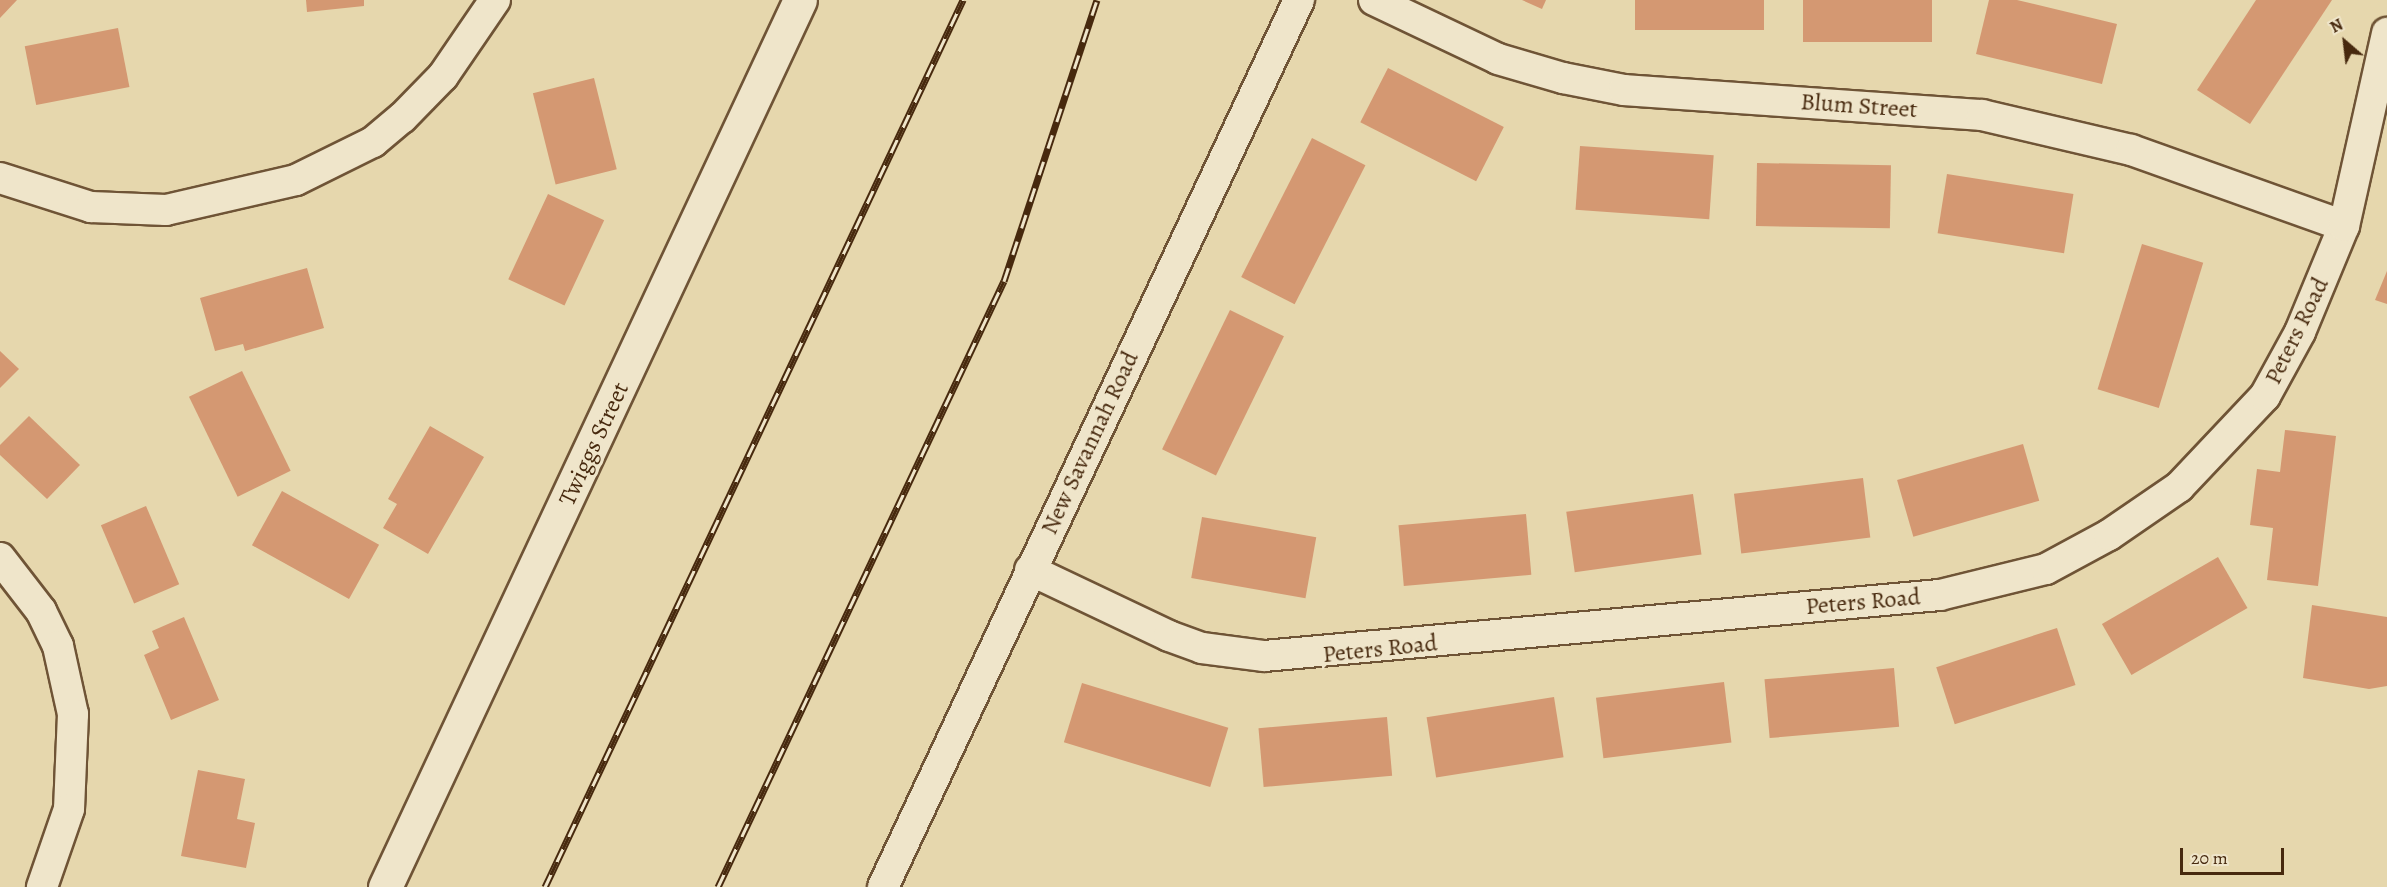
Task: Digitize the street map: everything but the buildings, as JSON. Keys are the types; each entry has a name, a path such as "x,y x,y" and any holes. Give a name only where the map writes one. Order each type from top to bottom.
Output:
{"main road":[{"name":"Twiggs Street","path":"385,887 800,0"}],"street":[{"path":"0,178 91,207 166,210 244,197 296,180 372,142 402,118 443,76 495,0"},
{"name":"New Savannah Road","path":"883,887 1299,0"},
{"name":"Blum Street","path":"1374,0 1498,59 1563,78 1624,90 1982,115 2131,150 2344,226"},
{"name":"Peters Road","path":"1030,570 1169,636 1202,648 1264,656 1940,595 2013,580 2109,535 2205,463 2282,368 2344,226 2387,33"},
{"path":"0,558 34,601 58,646 73,714 69,808 42,887"}],"railway":[{"path":"545,887 963,0"},
{"path":"718,887 1004,281 1097,0"}]}
